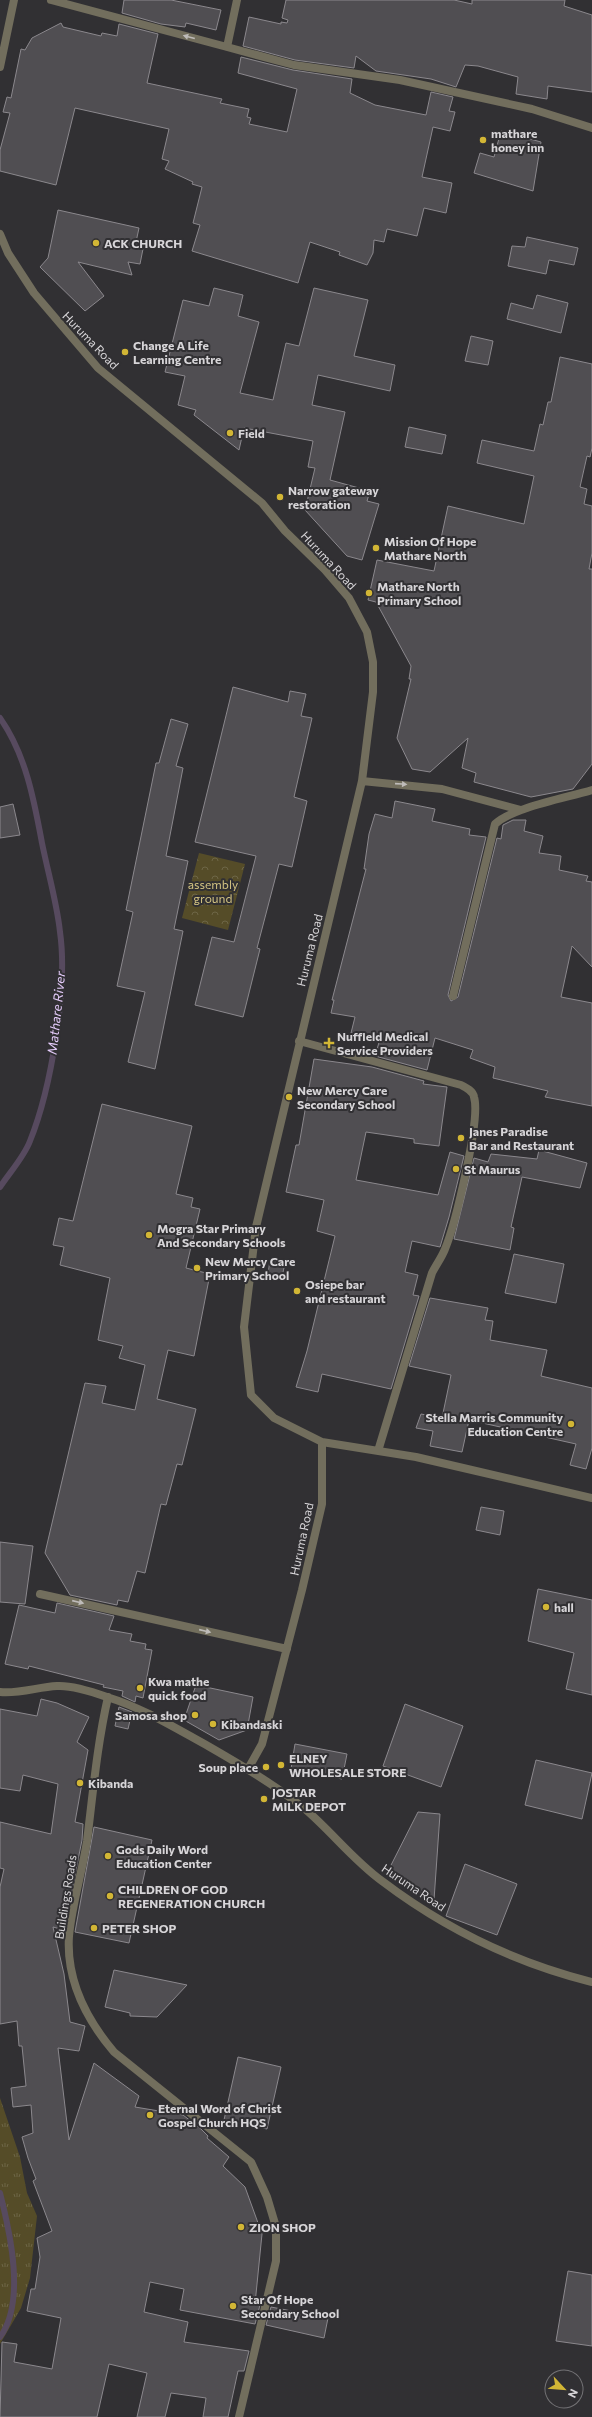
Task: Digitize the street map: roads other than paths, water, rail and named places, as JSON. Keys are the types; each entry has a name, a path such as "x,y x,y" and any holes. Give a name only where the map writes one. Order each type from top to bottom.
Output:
{"street":[{"path":"0,67 14,0"},
{"path":"51,0 294,65 400,80 532,109 592,128"},
{"path":"227,47 237,0"},
{"name":"Huruma Road","path":"0,234 8,253 34,293 98,368 262,503 285,531 325,570 348,598 367,632 373,662 373,692 362,781 256,1227 244,1327 251,1395 274,1418 322,1442 322,1504 287,1649 262,1744 248,1769"},
{"path":"362,781 442,789 521,810"},
{"path":"453,996 473,918 491,834 495,824 500,819 521,810 592,790"},
{"path":"299,1041 462,1086 474,1095 476,1105 473,1133 456,1213 445,1250 432,1273 378,1451"},
{"path":"322,1442 416,1457 592,1498"},
{"path":"40,1594 287,1649"},
{"name":"Huruma Road","path":"0,1692 11,1693 59,1686 108,1697 165,1721 248,1769 305,1810 342,1847 380,1880 438,1918 491,1947 552,1972 592,1982"},
{"name":"Buildings Roads","path":"108,1697 99,1737 87,1842 69,1938 75,1987 89,2019 114,2052 251,2162 267,2196 276,2227 276,2261 239,2417"}],"waterway":[{"name":"Mathare River","path":"0,718 9,732 23,762 28,778 57,910 62,955 60,1009 51,1067 45,1094 30,1141 21,1159 0,1187"},
{"name":"Mathare River","path":"0,2193 8,2227 14,2266 12,2305 8,2322 0,2337"}],"place":[{"name":"mathare honey inn","path":"483,140"},
{"name":"ACK CHURCH","path":"96,243"},
{"name":"Change A Life Learning Centre","path":"125,352"},
{"name":"Field","path":"230,433"},
{"name":"Narrow gateway restoration","path":"280,497"},
{"name":"Mission Of Hope Mathare North","path":"376,548"},
{"name":"Mathare North Primary School","path":"369,593"},
{"name":"Nuffield Medical Service Providers","path":"329,1043"},
{"name":"New Mercy Care Secondary School","path":"289,1097"},
{"name":"Janes Paradise Bar and Restaurant","path":"461,1138"},
{"name":"St Maurus","path":"456,1169"},
{"name":"Mogra Star Primary And Secondary Schools","path":"149,1235"},
{"name":"New Mercy Care Primary School","path":"197,1268"},
{"name":"Osiepe bar and restaurant","path":"297,1291"},
{"name":"Stella Marris Community Education Centre","path":"571,1424"},
{"name":"hall","path":"546,1607"},
{"name":"Kwa mathe quick food","path":"140,1688"},
{"name":"Samosa shop","path":"195,1715"},
{"name":"Kibandaski","path":"213,1724"},
{"name":"ELNEY WHOLESALE STORE","path":"281,1765"},
{"name":"Soup place","path":"266,1767"},
{"name":"Kibanda","path":"80,1783"},
{"name":"JOSTAR MILK DEPOT","path":"264,1799"},
{"name":"Gods Daily Word Education Center","path":"108,1856"},
{"name":"CHILDREN OF GOD REGENERATION CHURCH","path":"110,1896"},
{"name":"PETER SHOP","path":"94,1928"},
{"name":"Eternal Word of Christ Gospel Church HQS","path":"150,2115"},
{"name":"ZION SHOP","path":"241,2227"},
{"name":"Star Of Hope Secondary School","path":"233,2306"}],"park label":[{"name":"assembly ground","path":"213,891"}]}
